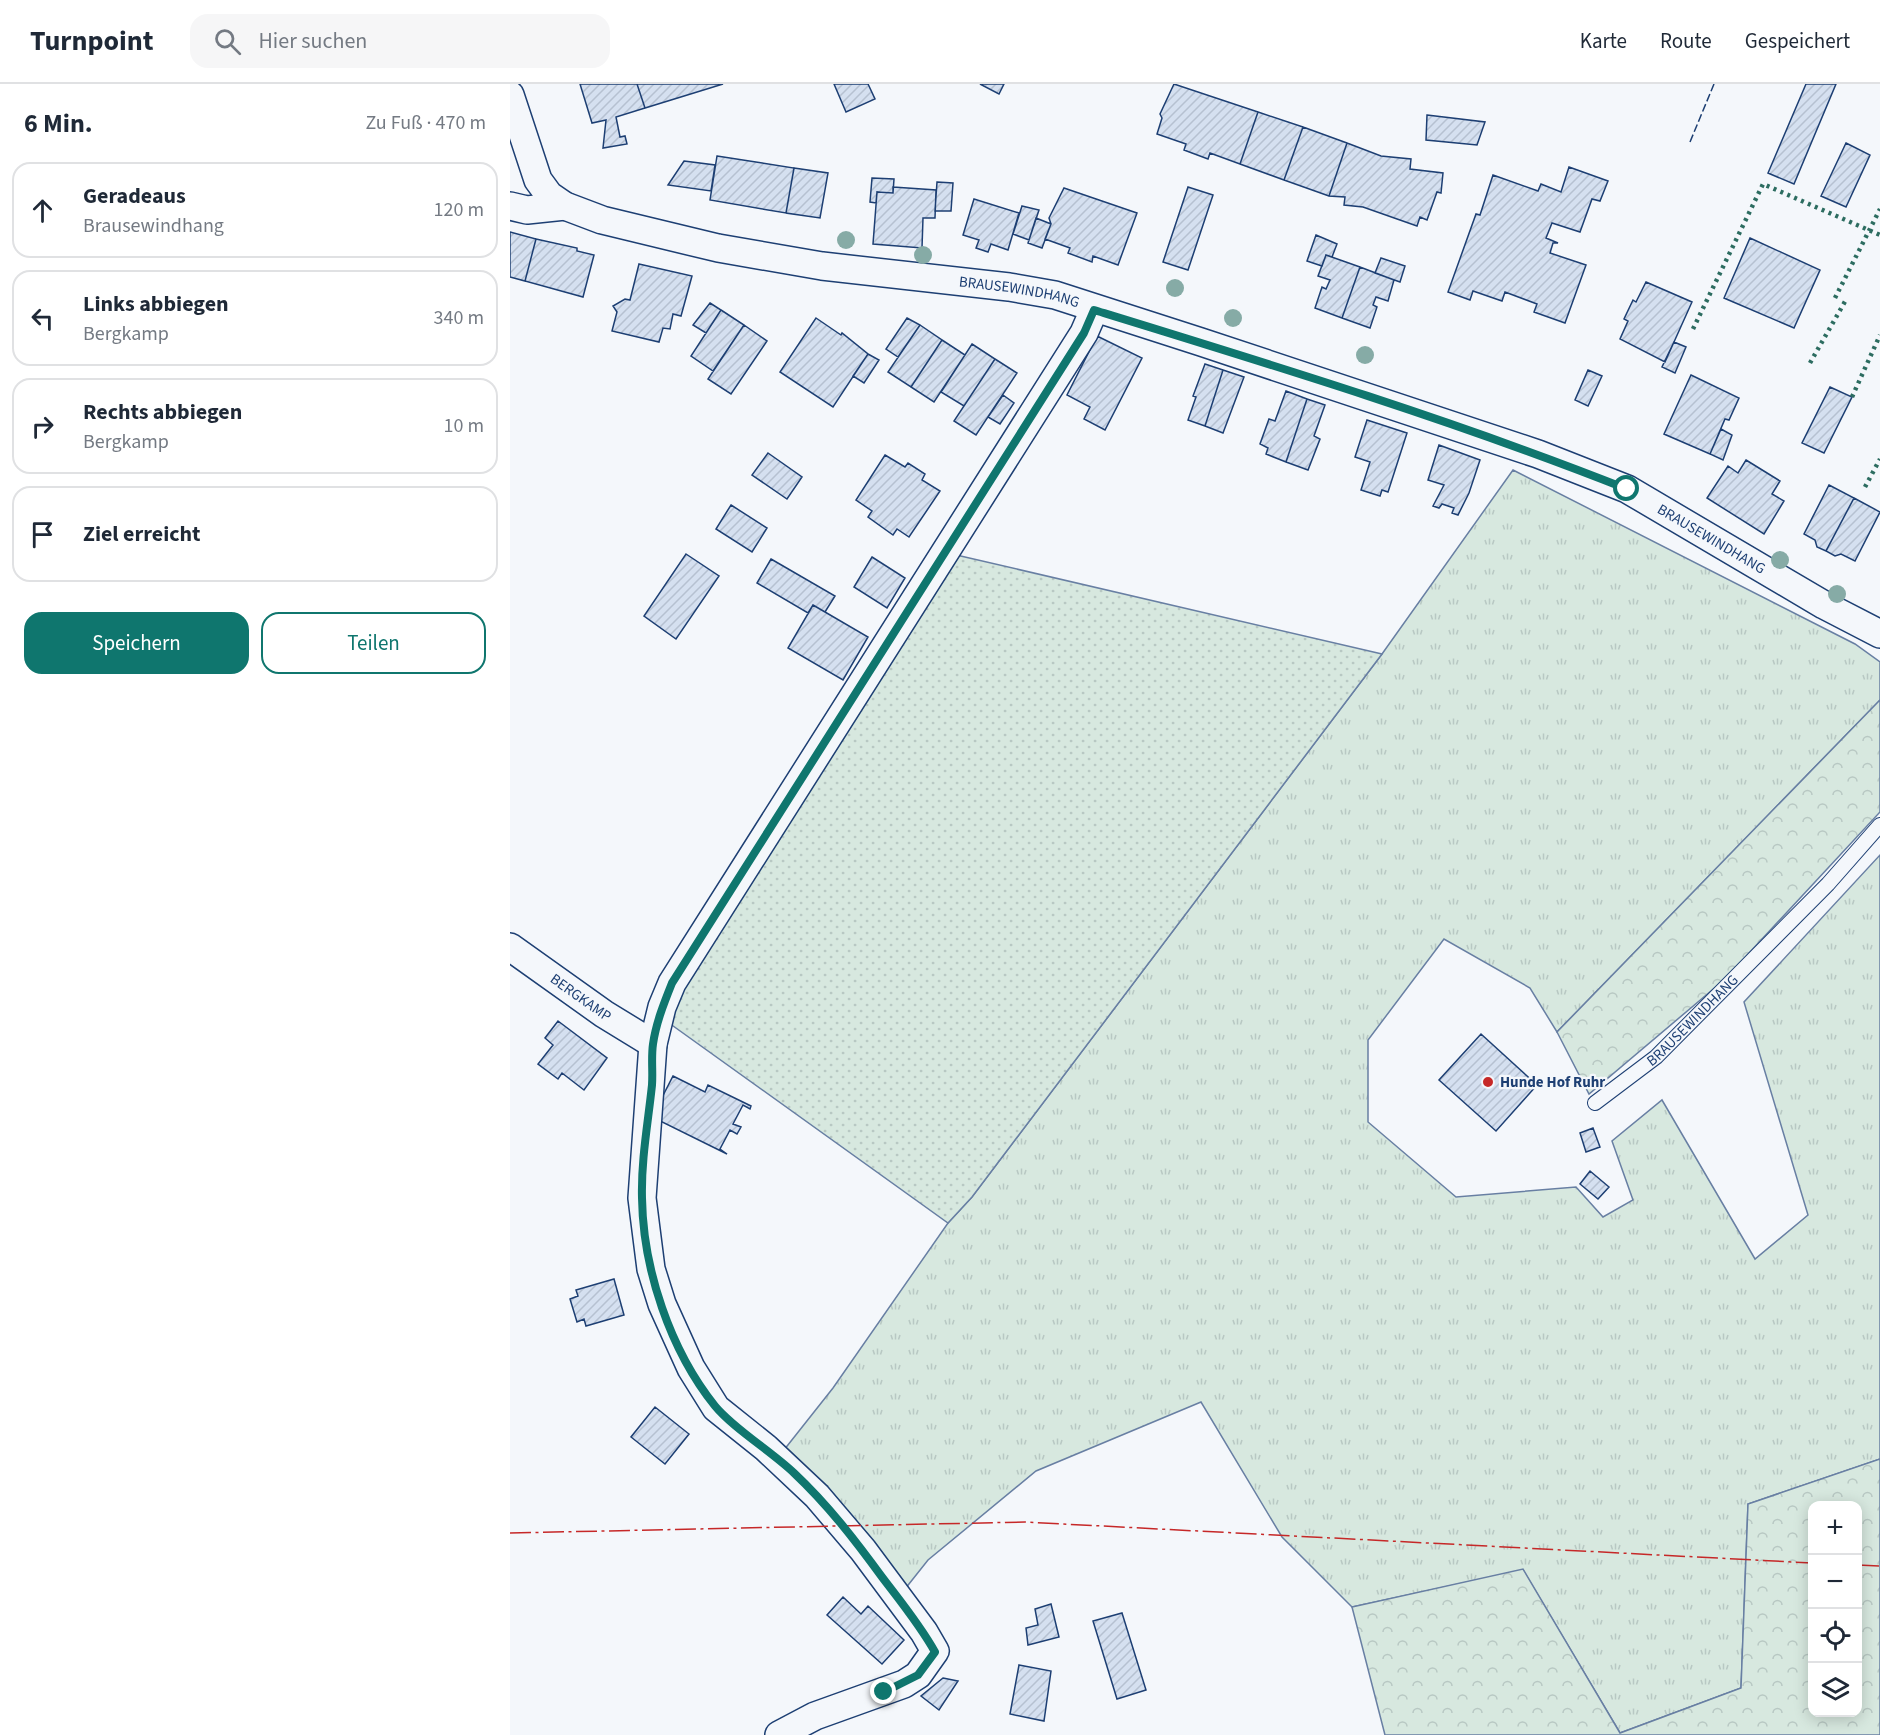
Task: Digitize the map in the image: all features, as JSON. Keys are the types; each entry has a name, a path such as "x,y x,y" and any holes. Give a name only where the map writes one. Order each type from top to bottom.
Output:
{"street":[{"name":"BRAUSEWINDHANG","path":"510,95 538,180 549,195 565,206 602,220 718,248 822,266 1009,286 1054,295 1094,310 1201,342 1504,442 1627,489 1824,605 1880,633"},
{"name":"BRAUSEWINDHANG","path":"510,206 527,210 565,206"},
{"path":"779,1735 814,1716 904,1684 918,1675 935,1652 924,1632 863,1550 817,1496 766,1448 716,1408 702,1388 675,1337 651,1269 642,1198 653,1044 662,1007 672,983 1084,333 1094,310"},
{"name":"BERGKAMP","path":"510,947 604,1014 653,1044"}],"lane":[{"name":"BRAUSEWINDHANG","path":"1595,1103 1656,1057 1827,884 1880,825"}],"green space":[{"path":"1513,470 1855,644 1880,662 1880,700 1557,1032 1530,988 1444,939 1368,1040 1368,1122 1456,1197 1576,1187 1603,1217 1633,1200 1612,1141 1662,1100 1755,1259 1808,1215 1744,1002 1880,855 1880,1459 1748,1504 1741,1688 1620,1733 1523,1570 1352,1607 1282,1537 1201,1402 1036,1471 928,1560 901,1594 780,1455 833,1388 948,1223 972,1197 1382,654"},
{"path":"952,554 1382,654 972,1197 948,1223 669,1023 681,982"},
{"path":"1880,700 1880,812 1724,980 1589,1094 1557,1032"},
{"path":"1880,1459 1880,1735 1385,1735 1352,1607 1523,1569 1620,1733 1741,1688 1748,1504"}],"building":[{"path":"580,84 637,84 645,108 616,117 620,137 625,136 627,144 603,148 606,120 592,123"},
{"path":"637,84 723,84 645,108"},
{"path":"834,84 868,84 875,99 846,112"},
{"path":"980,84 1004,84 999,94"},
{"path":"1174,84 1258,112 1240,164 1210,153 1208,159 1184,150 1186,144 1157,134 1162,118 1160,114"},
{"path":"1806,84 1836,84 1794,184 1768,173"},
{"path":"1258,112 1303,127 1284,180 1240,164"},
{"path":"1427,115 1485,122 1477,145 1426,140"},
{"path":"1303,127 1347,143 1329,196 1284,180"},
{"path":"1347,143 1381,156 1411,159 1410,169 1443,173 1441,193 1437,192 1427,220 1420,217 1417,226 1363,207 1344,205 1345,197 1329,196"},
{"path":"1846,143 1870,155 1846,207 1821,196"},
{"path":"717,156 794,168 786,213 710,200"},
{"path":"684,161 715,165 711,191 668,185"},
{"path":"1569,167 1608,181 1600,201 1592,199 1580,232 1552,223 1546,238 1558,243 1553,243 1550,253 1586,265 1565,323 1534,312 1537,304 1505,292 1502,301 1473,291 1470,300 1448,292 1476,214 1480,215 1493,175 1538,191 1541,184 1561,192"},
{"path":"794,168 828,173 820,218 786,213"},
{"path":"872,178 894,179 893,193 877,192 876,203 870,202"},
{"path":"937,182 953,183 951,211 935,211"},
{"path":"893,187 936,190 935,218 923,218 922,248 873,244 877,192 893,193"},
{"path":"1188,187 1213,195 1188,270 1163,262"},
{"path":"1064,188 1137,213 1118,265 1093,256 1092,262 1068,253 1070,248 1045,239 1051,224 1049,218"},
{"path":"974,199 1019,213 1008,250 991,244 988,252 976,248 979,240 963,235"},
{"path":"1022,206 1039,210 1029,240 1013,234"},
{"path":"1036,218 1051,224 1042,248 1028,243"},
{"path":"510,232 536,239 525,281 510,277"},
{"path":"1316,235 1337,244 1332,257 1326,255 1322,266 1307,261"},
{"path":"1750,238 1820,270 1794,328 1724,298"},
{"path":"536,239 577,248 577,251 594,255 583,297 525,281"},
{"path":"1326,255 1360,267 1342,318 1315,308 1322,287 1326,289 1330,280 1318,276"},
{"path":"1381,258 1405,266 1400,282 1375,273"},
{"path":"639,264 692,276 681,316 673,314 670,329 663,328 659,342 612,331 617,312 613,306 625,299 630,300"},
{"path":"1360,267 1394,280 1388,301 1376,297 1373,305 1377,307 1370,328 1342,318"},
{"path":"1646,282 1692,302 1665,362 1620,339 1628,321 1624,319 1633,300 1636,302"},
{"path":"710,303 721,310 706,333 693,325"},
{"path":"721,310 744,325 713,371 691,356"},
{"path":"816,318 841,335 842,333 868,354 833,407 780,372"},
{"path":"907,318 920,325 898,357 886,349"},
{"path":"744,325 767,341 731,394 708,379"},
{"path":"920,325 942,340 911,387 888,372"},
{"path":"1097,336 1142,358 1105,430 1084,419 1090,407 1067,395"},
{"path":"942,340 965,355 934,402 911,387"},
{"path":"1674,342 1686,347 1675,373 1662,367"},
{"path":"972,344 995,359 964,406 941,392"},
{"path":"868,354 879,360 864,383 853,376"},
{"path":"995,359 1017,373 976,435 954,421"},
{"path":"1205,364 1223,370 1205,426 1188,420 1196,397 1193,396"},
{"path":"1223,370 1244,377 1223,433 1205,426"},
{"path":"1588,370 1602,376 1588,406 1575,400"},
{"path":"1691,375 1739,398 1729,420 1725,419 1710,454 1664,434"},
{"path":"1830,387 1852,397 1824,453 1802,443"},
{"path":"1286,391 1307,399 1286,462 1266,454 1268,448 1260,444 1269,419 1275,421"},
{"path":"1003,395 1014,403 1000,424 988,417"},
{"path":"1307,399 1325,405 1314,436 1320,439 1308,470 1286,462"},
{"path":"1367,420 1407,433 1388,492 1382,490 1380,496 1361,490 1370,462 1355,457"},
{"path":"1721,429 1732,435 1723,460 1710,454"},
{"path":"1439,445 1480,460 1469,493 1458,515 1452,513 1454,508 1442,504 1439,508 1433,506 1444,485 1428,480"},
{"path":"768,453 802,477 787,499 752,475"},
{"path":"885,455 905,467 908,463 925,474 922,480 940,491 909,537 897,529 893,535 868,517 872,511 856,500"},
{"path":"1746,460 1780,481 1772,494 1784,501 1764,534 1707,498 1728,466 1738,473"},
{"path":"1829,485 1854,498 1826,551 1817,547 1815,540 1804,534"},
{"path":"1854,498 1880,512 1855,561 1841,554 1835,556 1826,551"},
{"path":"731,505 767,528 752,552 716,529"},
{"path":"686,554 719,576 676,639 644,616"},
{"path":"872,557 905,578 887,608 854,587"},
{"path":"771,559 835,596 825,612 813,605 808,613 757,583"},
{"path":"813,605 868,637 843,680 788,648"},
{"path":"558,1021 607,1058 584,1090 562,1073 558,1079 538,1064 553,1045 545,1038"},
{"name":"Hunde Hof Ruhr","path":"1481,1034 1537,1085 1496,1131 1439,1080"},
{"path":"673,1076 705,1092 708,1085 751,1106 750,1109 743,1105 733,1124 741,1127 737,1134 730,1130 720,1149 727,1154 652,1117"},
{"path":"1593,1128 1600,1147 1586,1152 1580,1133"},
{"path":"1590,1171 1609,1187 1598,1199 1580,1184"},
{"path":"614,1279 624,1315 586,1326 584,1319 577,1322 570,1299 578,1296 576,1290"},
{"path":"655,1407 689,1434 665,1464 631,1437"},
{"path":"843,1597 861,1614 868,1606 904,1640 882,1664 827,1615"},
{"path":"1051,1604 1059,1637 1028,1645 1026,1628 1038,1625 1035,1609"},
{"path":"1122,1613 1146,1690 1117,1699 1093,1621"},
{"path":"1019,1665 1051,1671 1044,1721 1010,1714"},
{"path":"943,1678 958,1681 939,1710 921,1696"}],"hedge":[{"path":"1693,329 1763,184 1880,235"},
{"path":"1835,298 1880,209"},
{"path":"1810,363 1847,298"},
{"path":"1852,397 1880,335"},
{"path":"1865,487 1880,459"}],"fence":[{"path":"1690,142 1714,84"}],"power":[{"path":"510,1533 1025,1522 1808,1563"},
{"path":"1862,1565 1880,1566"}],"place":[{"name":"Hunde Hof Ruhr","path":"1488,1082"}],"route":[{"path":"884,1692 918,1675 935,1652 924,1632 843,1524 817,1496 766,1448 716,1408 702,1388 675,1337 651,1269 642,1198 643,1163 652,1083 653,1044 662,1007 672,983 1084,333 1094,310 1201,342 1538,454 1627,489"}]}
